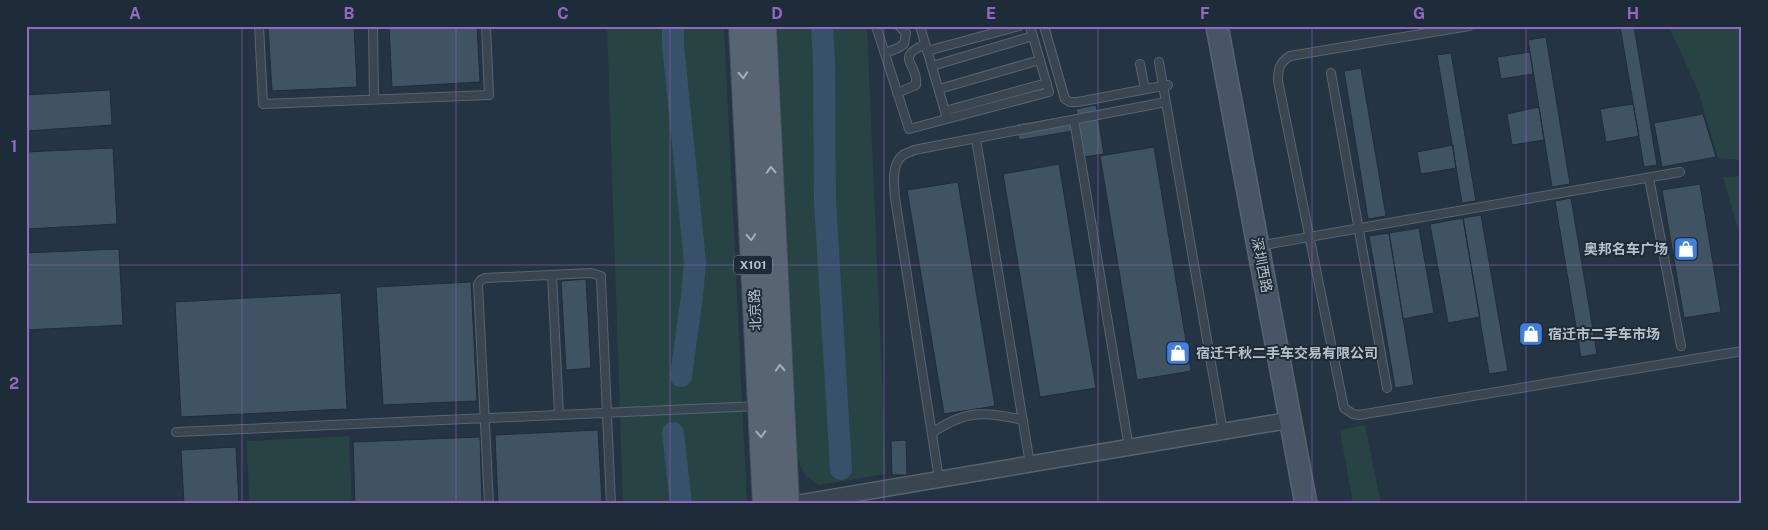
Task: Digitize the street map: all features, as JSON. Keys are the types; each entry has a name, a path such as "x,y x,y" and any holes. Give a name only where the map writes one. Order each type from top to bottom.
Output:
{"main road":[{"name":"北京路","path":"741,26 765,504"},
{"name":"北京路","path":"764,26 787,504"}],"street":[{"name":"深圳西路","path":"1217,26 1306,504"},
{"name":"深圳西路","path":"1229,26 1316,504"},
{"path":"793,504 1291,420"}],"lane":[{"path":"260,26 263,104 490,95 486,26"},
{"path":"373,26 374,100"},
{"path":"876,26 908,130 946,115 1050,92 1030,26"},
{"path":"885,53 904,44 906,34 899,26"},
{"path":"897,93 916,85 917,77 908,59 910,53 995,29 1019,26"},
{"path":"1044,26 1064,99 1070,102 1166,85"},
{"path":"1469,26 1290,56 1282,61 1278,70 1278,82 1344,408 1353,414 1359,415 1742,351"},
{"path":"921,27 946,115"},
{"path":"932,66 1033,36"},
{"path":"938,90 1040,60"},
{"path":"1159,62 1166,85 1166,102 1223,432"},
{"path":"1140,64 1145,89"},
{"path":"1331,73 1387,388"},
{"path":"939,480 895,198 894,178 896,164 903,155 914,150 1166,102"},
{"path":"1074,120 1129,448"},
{"path":"976,139 1030,464"},
{"path":"1269,244 1680,172"},
{"path":"1650,178 1681,346"},
{"path":"489,504 478,284 485,278 592,273 600,276 611,504"},
{"path":"552,275 559,415"},
{"path":"176,432 760,406"},
{"path":"932,433 947,422 971,415 996,414 1023,420"}],"green space":[{"path":"607,26 724,26 747,504 623,504"},
{"path":"777,26 867,26 886,474 819,485 805,474 798,459"},
{"path":"1669,26 1742,26 1742,160 1718,158 1699,93"},
{"path":"1742,176 1742,243 1723,177"},
{"path":"1365,425 1381,504 1353,504 1340,430"},
{"path":"349,436 352,504 249,504 247,441"}],"building":[{"path":"268,26 354,26 357,87 272,91"},
{"path":"389,26 477,26 480,82 392,87"},
{"path":"1620,26 1634,26 1657,165 1644,167"},
{"path":"1546,37 1570,184 1552,187 1528,40"},
{"path":"1530,52 1533,74 1501,79 1497,57"},
{"path":"1451,53 1476,201 1462,203 1437,55"},
{"path":"1361,68 1386,216 1368,219 1344,71"},
{"path":"110,90 112,125 26,131 26,95"},
{"path":"1633,104 1639,136 1606,142 1600,109"},
{"path":"1096,105 1104,154 1084,157 1076,109"},
{"path":"1539,107 1544,140 1512,145 1507,114"},
{"path":"1076,114 1079,130 1019,140 1016,124"},
{"path":"1703,114 1716,157 1662,167 1654,123"},
{"path":"1453,145 1456,168 1421,174 1417,152"},
{"path":"1154,147 1191,371 1137,380 1100,156"},
{"path":"113,148 117,224 26,229 26,152"},
{"path":"1059,164 1096,388 1040,397 1003,174"},
{"path":"958,182 995,406 944,414 907,190"},
{"path":"1700,184 1721,312 1684,318 1662,190"},
{"path":"1571,198 1597,354 1581,357 1555,201"},
{"path":"1481,215 1508,371 1489,374 1463,218"},
{"path":"1463,218 1480,317 1448,323 1430,224"},
{"path":"1419,228 1434,313 1403,319 1389,233"},
{"path":"1389,233 1414,385 1395,388 1369,236"},
{"path":"119,249 123,325 26,330 26,253"},
{"path":"586,279 591,368 566,370 561,281"},
{"path":"471,282 477,401 383,405 376,287"},
{"path":"341,293 347,409 181,417 175,302"},
{"path":"598,430 602,504 498,504 495,435"},
{"path":"480,437 482,504 355,504 353,442"},
{"path":"906,440 907,475 892,475 891,441"},
{"path":"236,447 239,504 184,504 181,450"}],"waterway":[{"path":"673,26 673,45 695,262 681,376"},
{"path":"822,26 825,200 841,469"},
{"path":"673,433 681,504"}],"place":[{"name":"奥邦名车广场","path":"1686,249"},
{"name":"宿迁市二手车市场","path":"1531,334"},
{"name":"宿迁千秋二手车交易有限公司","path":"1178,353"}]}
